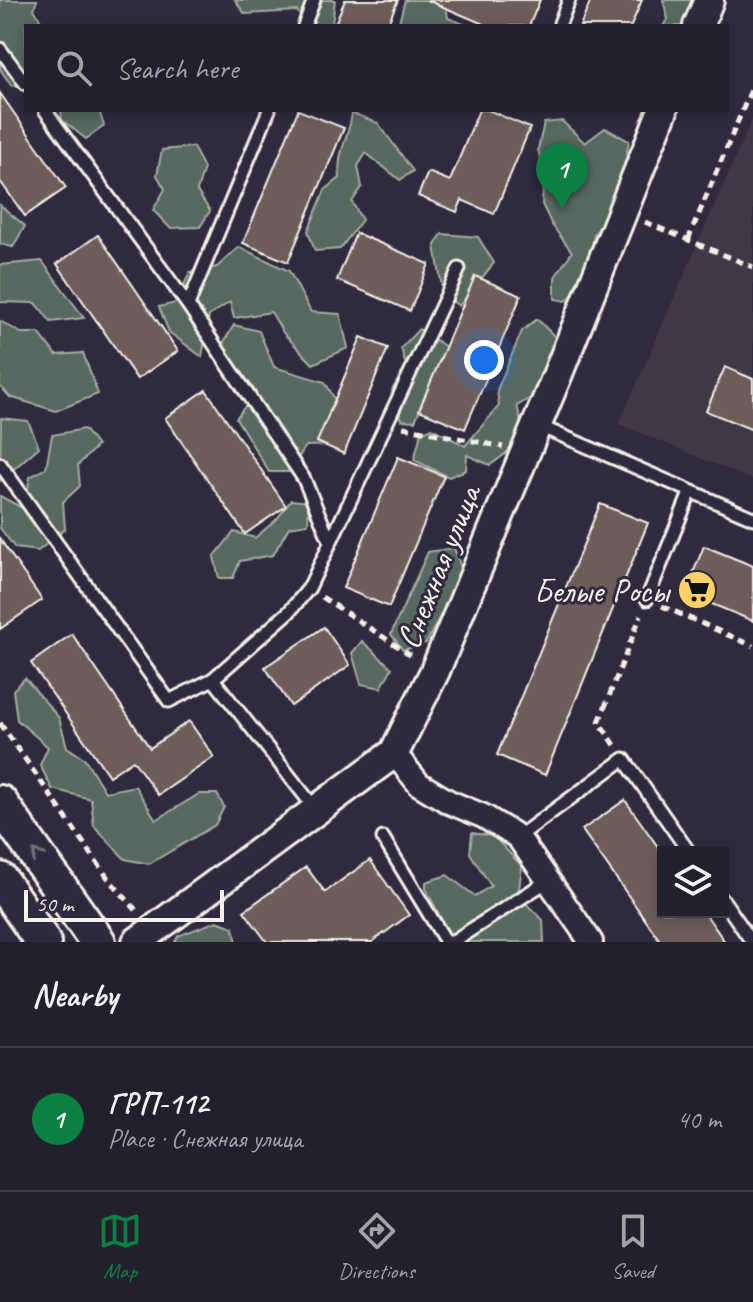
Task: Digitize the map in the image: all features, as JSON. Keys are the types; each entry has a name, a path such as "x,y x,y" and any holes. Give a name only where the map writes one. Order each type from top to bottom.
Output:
{"main road":[{"path":"0,803 98,942"},
{"path":"0,880 43,942"}],"street":[{"path":"699,24 709,0"},
{"name":"Снежная улица","path":"145,936 394,753 435,671 662,112"},
{"path":"394,753 419,784 518,837 591,942"}],"lane":[{"path":"305,24 314,0"},
{"path":"560,23 569,0"},
{"path":"0,49 24,81"},
{"path":"46,112 188,305 304,479 330,541"},
{"path":"188,305 268,112"},
{"path":"0,464 169,701 213,679 289,612 309,588 459,269"},
{"path":"536,425 753,518"},
{"path":"647,599 690,493"},
{"path":"213,679 317,811"},
{"path":"518,837 624,759 685,846"},
{"path":"383,838 446,942"},
{"path":"452,942 549,880"},
{"path":"729,909 752,942"}],"path":[{"path":"688,240 753,85"},
{"path":"622,212 753,267"},
{"path":"388,424 525,451"},
{"path":"309,588 435,671"},
{"path":"624,759 599,722 647,599 753,646"},
{"path":"0,723 145,936"}],"shaded area":[{"path":"753,117 753,480 619,424"}],"green space":[{"path":"0,0 37,0 34,9 43,24 24,24 24,88 11,85 0,69"},
{"path":"235,0 335,0 332,24 307,24 297,11 245,14"},
{"path":"405,0 445,0 448,18 464,24 399,24"},
{"path":"663,0 700,0 693,24 664,24 668,19"},
{"path":"61,112 100,112 104,126 86,139 62,120"},
{"path":"352,113 378,123 413,171 400,180 366,153 358,166 362,187 352,202 362,220 340,249 315,251 308,231 325,190 340,178 341,153"},
{"path":"562,121 585,143 605,128 629,141 616,208 594,234 587,283 566,301 555,299 555,277 572,252 552,225 542,204 544,175 538,149 544,123"},
{"path":"193,147 204,168 197,191 210,211 200,227 170,228 153,210 165,189 157,175 162,150"},
{"path":"0,205 25,226 13,247 0,244"},
{"path":"442,234 478,237 494,263 459,306 443,294 435,245"},
{"path":"239,247 289,271 311,312 340,314 348,348 313,364 284,334 271,312 234,318 230,302 209,316 202,357 169,332 159,307 176,303 190,272 217,267"},
{"path":"42,261 84,318 51,322 36,303 0,302 0,265"},
{"path":"537,319 559,341 532,397 517,406 521,426 512,447 490,465 467,455 466,470 449,477 414,460 421,433 432,428 465,446 499,406 497,390 522,331"},
{"path":"0,321 21,333 39,333 56,355 83,353 98,394 56,411 10,397 0,386"},
{"path":"234,325 259,331 274,367 325,382 347,421 339,445 306,446 289,472 269,472 236,418 256,392 222,345"},
{"path":"419,329 446,347 415,421 402,420 392,390 406,366 401,348"},
{"path":"1,418 28,421 39,447 0,481"},
{"path":"84,429 97,446 78,465 80,486 63,502 65,529 38,551 15,548 0,528 0,496 24,509 30,477 46,468 52,435"},
{"path":"291,500 309,502 308,524 289,527 273,555 240,561 233,578 219,578 214,557 234,532 255,538 277,519"},
{"path":"454,548 463,573 426,643 403,650 391,634 428,552"},
{"path":"362,641 392,668 381,688 361,684 352,653"},
{"path":"25,678 59,718 67,747 85,759 105,792 135,786 156,820 199,794 217,794 224,807 215,825 149,864 125,859 94,826 91,799 52,789 40,765 48,747 17,720 13,690"},
{"path":"472,833 493,836 522,866 518,896 543,920 544,942 453,942 426,889 426,882 447,875 475,896 491,886 470,853"},
{"path":"217,921 233,927 237,942 175,942 178,936"}],"building":[{"path":"345,0 398,0 388,24 335,24"},
{"path":"427,0 540,0 530,24 483,24"},
{"path":"591,0 642,0 632,24 581,24"},
{"path":"0,93 66,188 25,216 0,181"},
{"path":"297,112 344,128 288,262 243,243"},
{"path":"478,112 493,112 530,128 494,214 462,200 457,212 418,196 428,172 450,181"},
{"path":"356,233 429,264 410,311 337,280"},
{"path":"98,235 178,351 137,379 57,264"},
{"path":"475,276 521,296 465,429 419,410"},
{"path":"361,337 388,348 344,454 317,442"},
{"path":"725,367 753,379 753,430 706,411"},
{"path":"206,390 286,506 245,534 165,418"},
{"path":"398,457 444,476 389,607 343,588"},
{"path":"600,504 648,523 545,775 497,755"},
{"path":"0,539 42,600 0,629"},
{"path":"704,546 753,566 753,621 685,593"},
{"path":"324,627 350,665 291,706 265,667"},
{"path":"72,634 150,748 189,721 214,757 158,795 133,760 109,776 31,663"},
{"path":"625,800 657,846 657,918 708,918 725,942 661,942 582,830"},
{"path":"370,860 409,915 372,942 267,942 244,911 306,867 325,892"}],"place":[{"name":"ГРП-112","path":"562,209"},
{"name":"Белые Росы","path":"697,590"}]}
